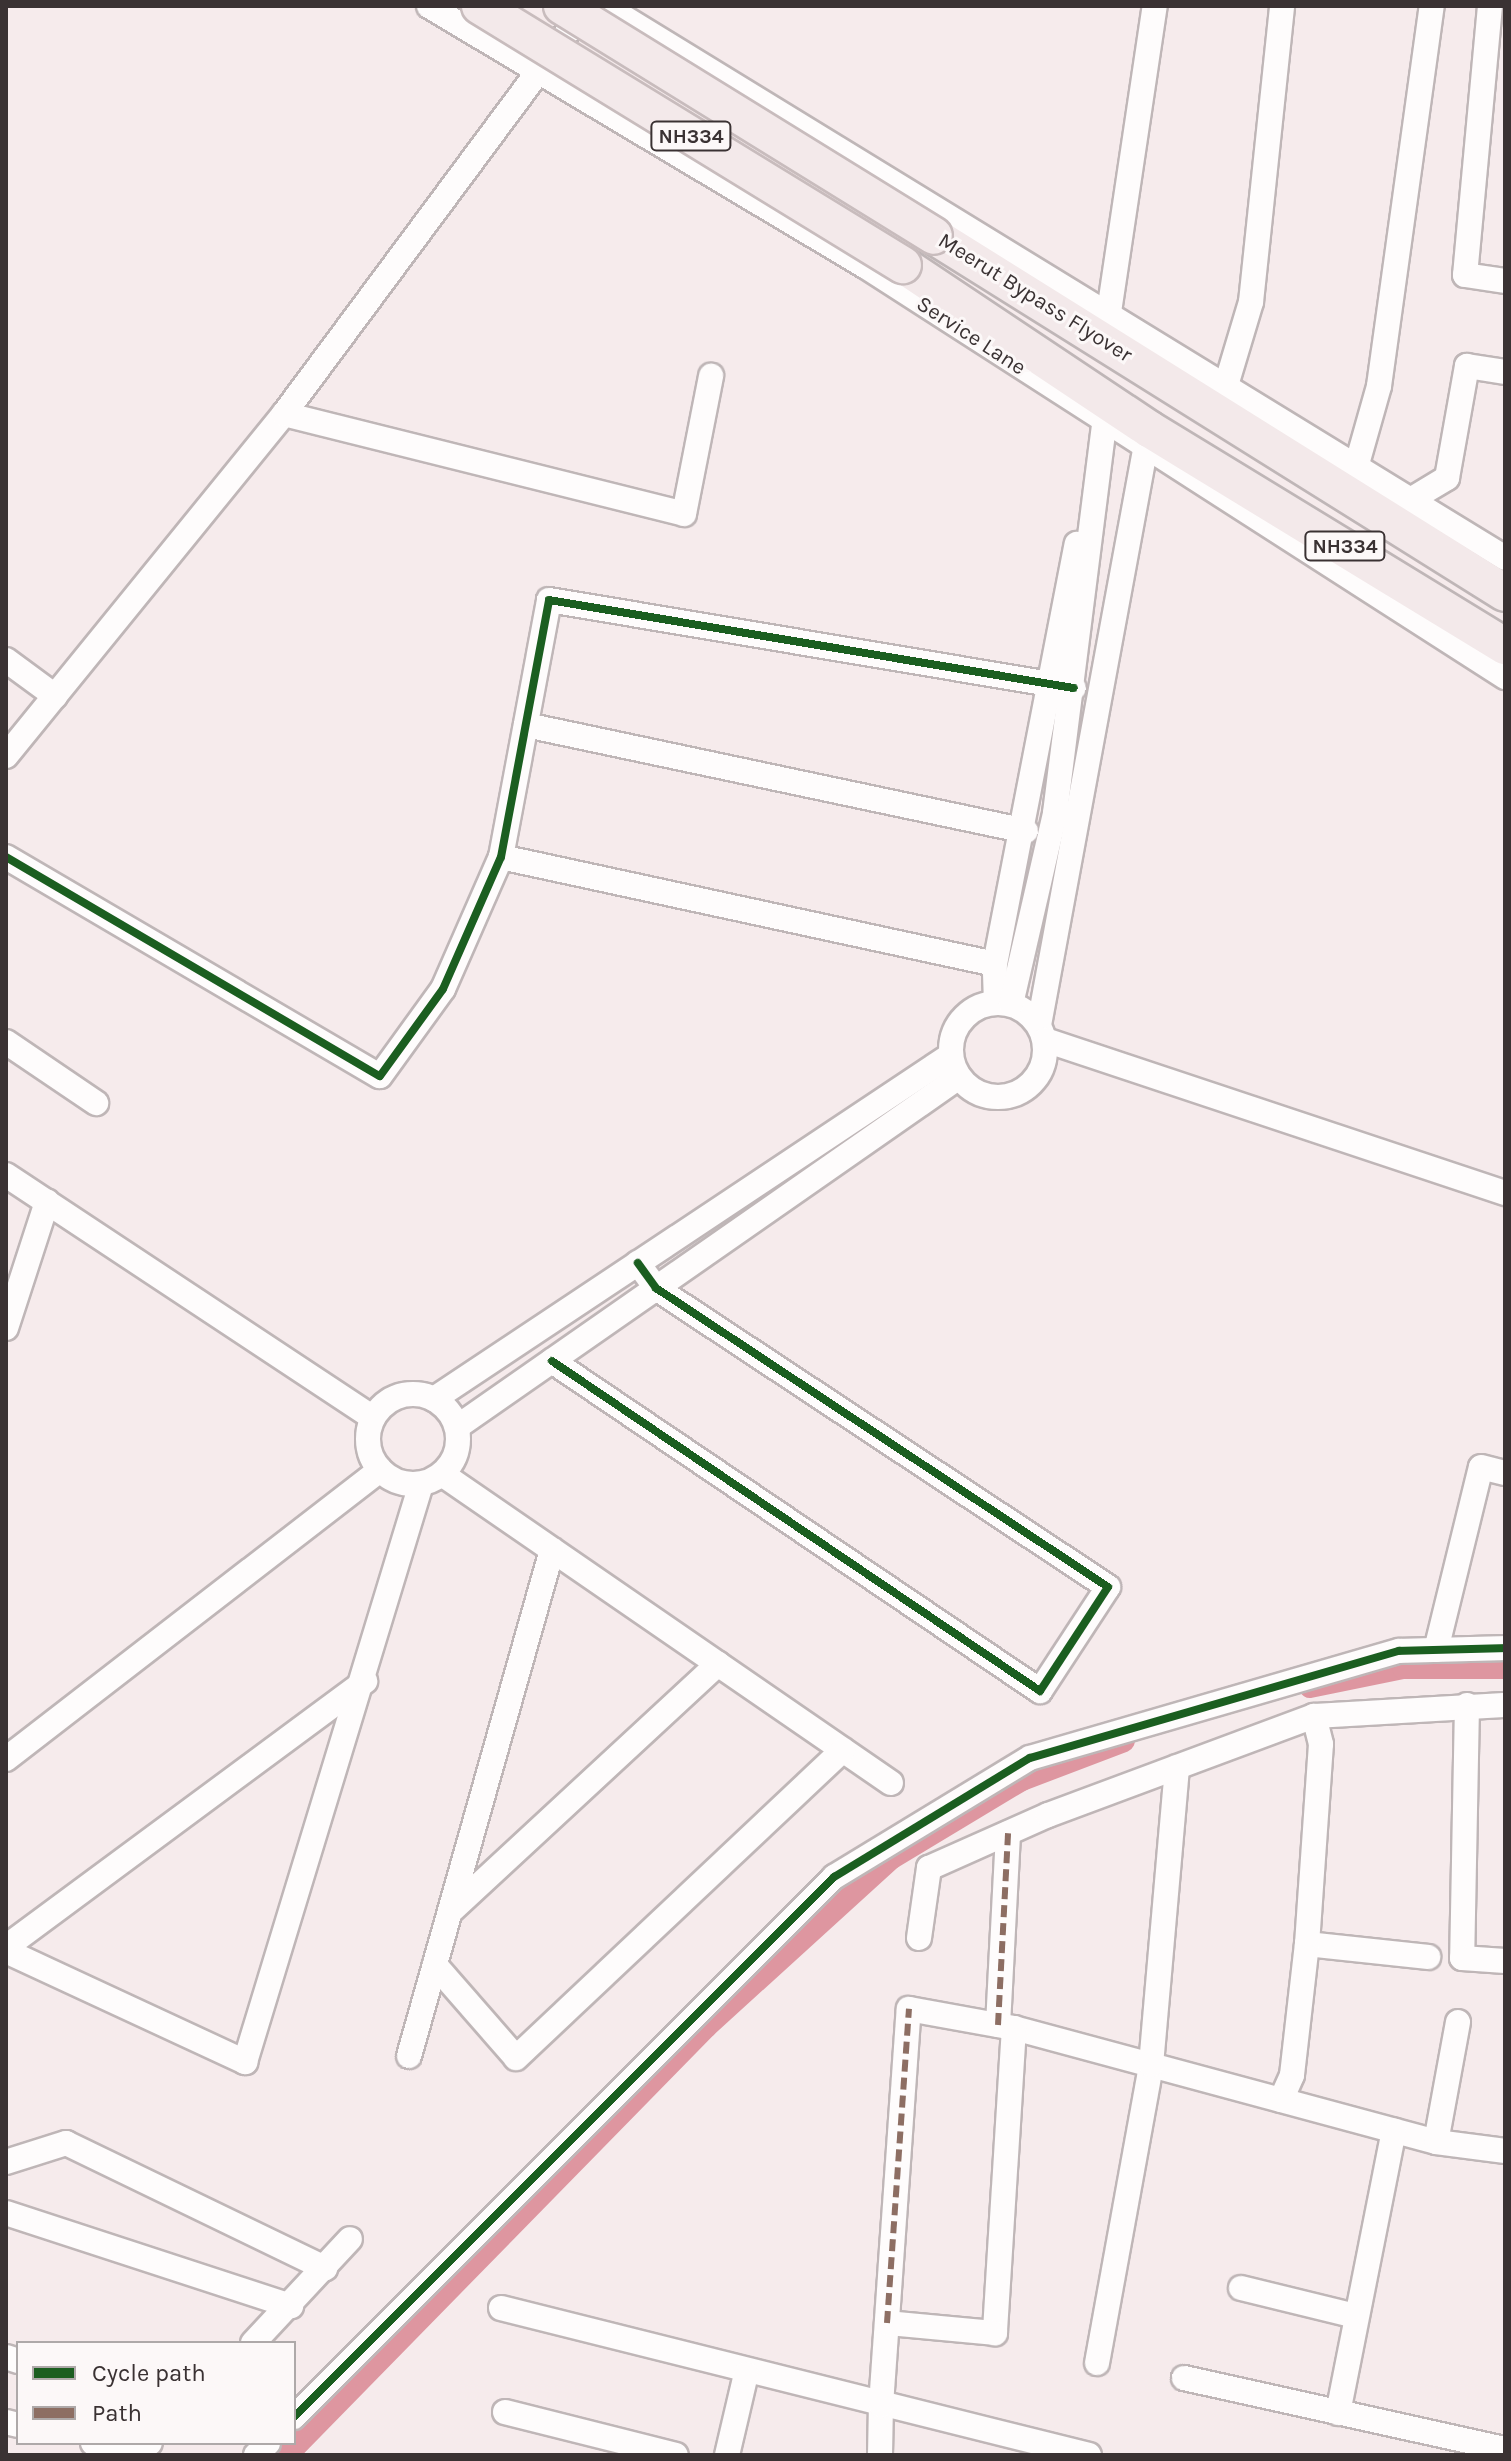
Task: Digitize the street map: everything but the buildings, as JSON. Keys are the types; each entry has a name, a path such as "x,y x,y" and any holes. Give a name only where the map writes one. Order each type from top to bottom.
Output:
{"highway":[{"name":"Meerut Bypass Flyover","path":"480,6 903,265 1106,412"},
{"name":"Meerut Bypass Flyover","path":"562,6 934,236 1162,360 1505,593"},
{"name":"NH334","path":"1106,412 1505,646"}],"street":[{"name":"Service Lane","path":"429,6 1106,412"},
{"path":"6,756 284,414 587,6"},
{"path":"605,6 1109,312 1162,360 1227,382 1503,554"},
{"path":"1109,312 1155,6"},
{"path":"1227,382 1251,302 1282,6"},
{"path":"1357,464 1379,386 1432,6"},
{"path":"1490,6 1465,275 1505,281"},
{"path":"1412,499 1447,478 1467,366 1505,372"},
{"path":"284,414 684,514 711,376"},
{"path":"1106,412 1099,496 1063,686 995,964 1003,1003 1042,1032 1505,1193"},
{"path":"1003,1003 1095,735 1146,438 1505,677"},
{"path":"6,857 380,1076 443,989 501,857 549,600 1063,686"},
{"path":"6,660 55,696"},
{"path":"955,1066 988,1096 1017,1093 1040,1072 1067,815 1067,730 1063,686"},
{"path":"526,725 1026,831"},
{"path":"1067,730 1095,735"},
{"path":"501,857 995,964"},
{"path":"457,1427 823,1172 955,1066 967,1013 1003,1003"},
{"path":"6,1042 96,1103"},
{"path":"380,1470 368,1445 373,1418 393,1398 434,1399 808,1150 955,1066"},
{"path":"808,1150 823,1172"},
{"path":"6,1175 373,1418"},
{"path":"6,1328 47,1202"},
{"path":"715,1212 730,1237"},
{"path":"552,1361 1040,1691 1108,1587 656,1288 638,1263"},
{"path":"483,1366 504,1394"},
{"path":"365,1681 6,1949 245,2062 431,1479 455,1457 457,1427 434,1399"},
{"path":"1436,1650 1481,1467 1505,1473"},
{"path":"7,1758 380,1470 431,1479 552,1550 891,1783"},
{"path":"409,2056 552,1550"},
{"path":"296,2415 834,1877 1030,1758 1399,1651 1505,1648"},
{"path":"449,1913 718,1664"},
{"path":"1467,1705 1462,1958 1505,1961"},
{"path":"919,1938 929,1868 1008,1833 1314,1716 1505,1705"},
{"path":"1281,2100 1292,2075 1307,1944 1321,1744 1314,1716"},
{"path":"435,1965 516,2058 843,1750"},
{"path":"1097,2363 1151,2065 1177,1767"},
{"path":"887,2323 995,2333 1006,2027 1008,1833"},
{"path":"1307,1944 1428,1957"},
{"path":"880,2455 909,2009 1006,2027 1436,2142 1505,2151"},
{"path":"1436,2142 1458,2022"},
{"path":"1338,2413 1394,2130"},
{"path":"6,2162 66,2143 325,2268"},
{"path":"6,2213 291,2306"},
{"path":"255,2341 291,2306 350,2239"},
{"path":"1241,2288 1356,2316"},
{"path":"501,2308 746,2374 1089,2455"},
{"path":"727,2455 746,2374"},
{"path":"1184,2378 1505,2449"},
{"path":"505,2412 676,2455"},
{"path":"102,2445 136,2453 147,2445"}],"waterway":[{"path":"1310,1687 1403,1668 1505,1668"},
{"path":"287,2455 706,2027 892,1858 1022,1780 1124,1741"}],"marked path":[{"path":"998,2025 1008,1833"},
{"path":"887,2323 909,2009"}],"cycle path":[{"path":"6,857 380,1076 443,989 501,857 549,600 1074,688"},
{"path":"552,1361 1040,1691 1108,1587 656,1288 638,1263"},
{"path":"296,2415 834,1877 1030,1758 1399,1651 1505,1648"}]}
